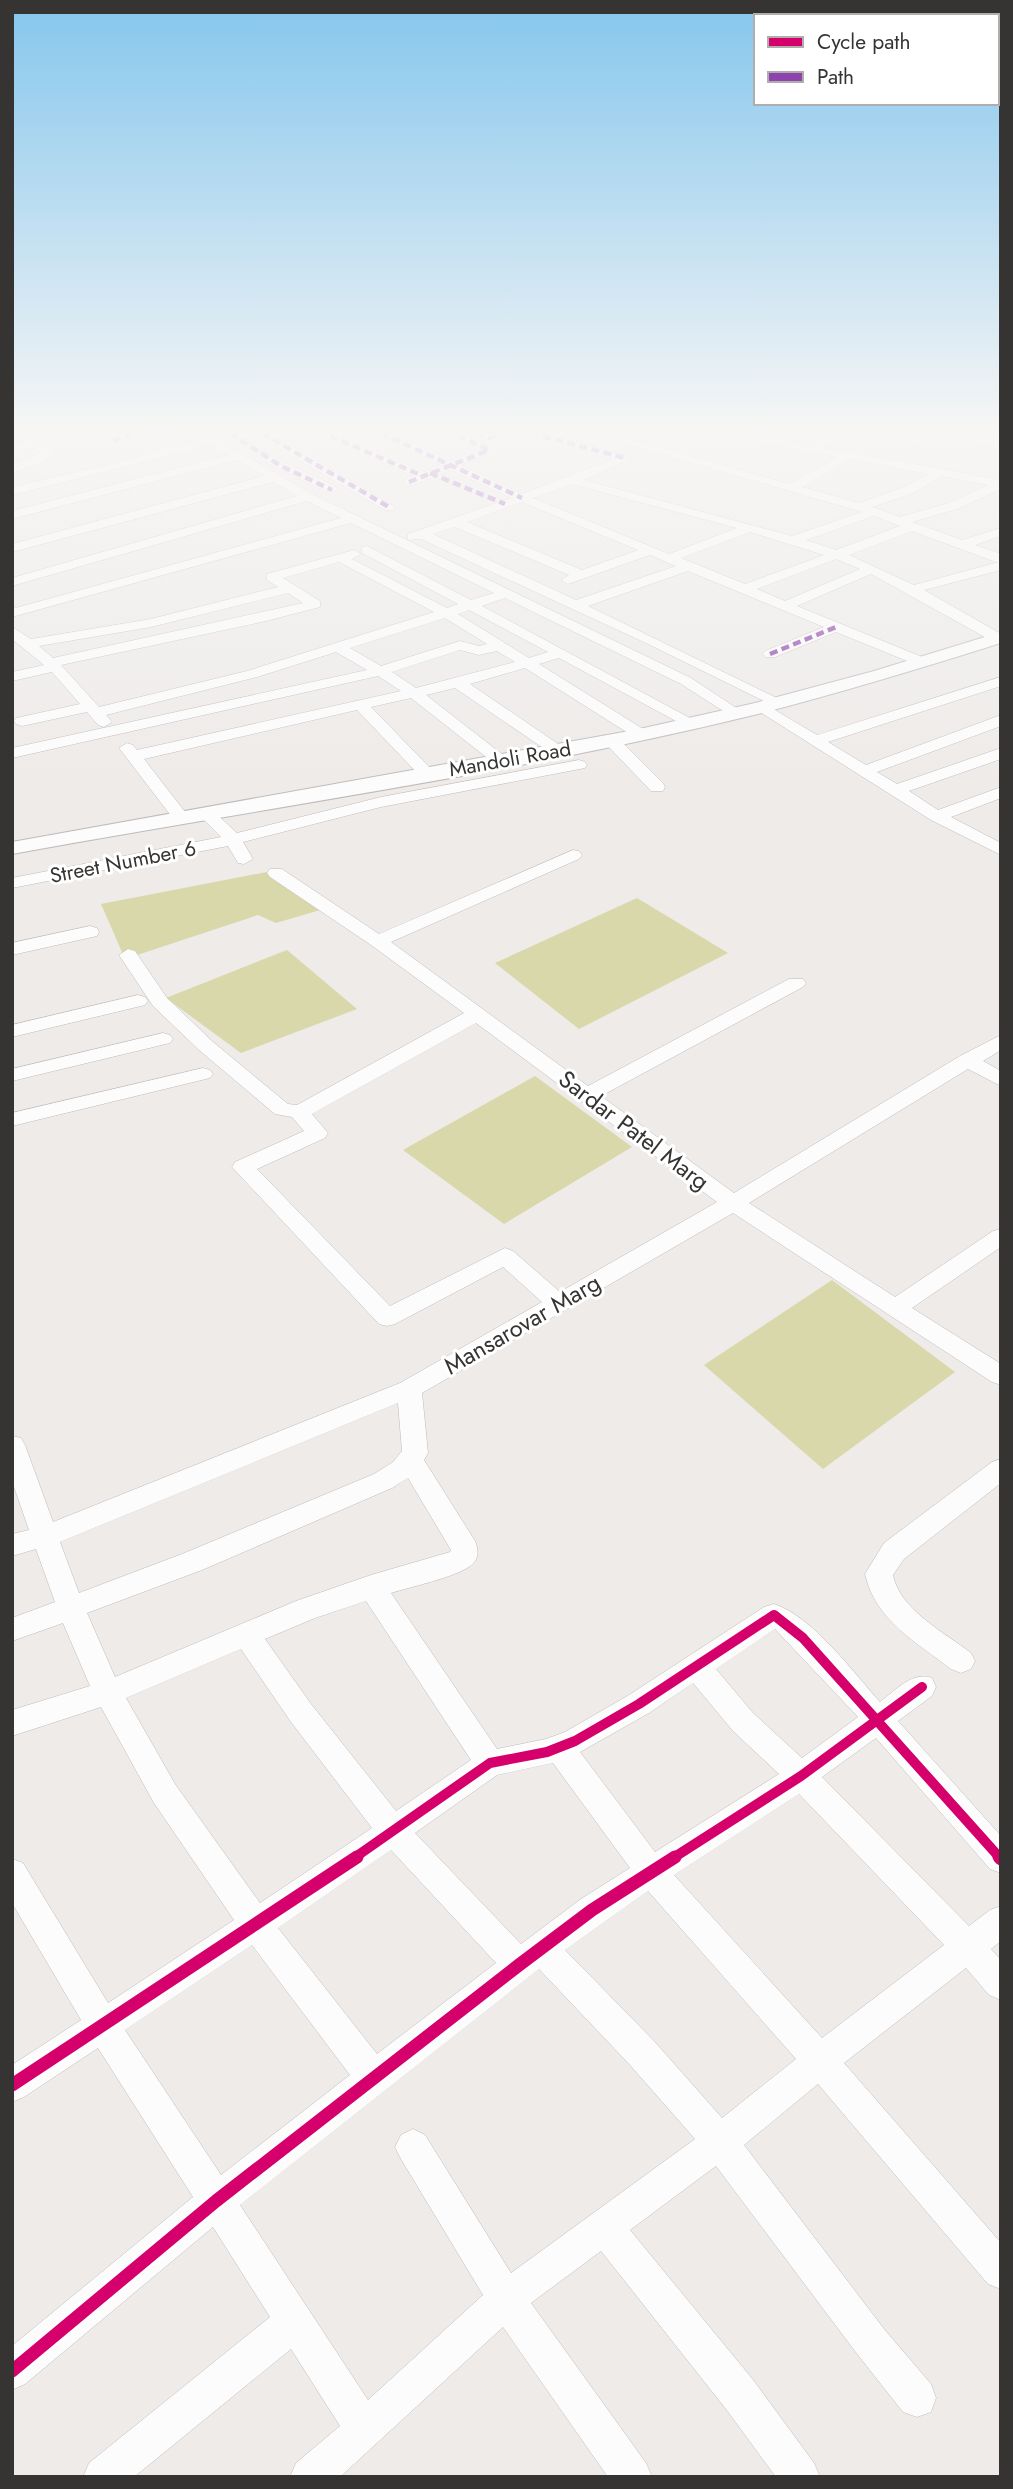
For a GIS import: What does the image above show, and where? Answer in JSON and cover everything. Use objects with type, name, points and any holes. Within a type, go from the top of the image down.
[{"type":"street","points":[[14,579],[122,549]]},
{"type":"street","points":[[12,613],[242,549]]},
{"type":"street","points":[[12,677],[315,604],[272,577],[370,549]]},
{"type":"street","points":[[415,549],[698,687],[736,713]]},
{"type":"street","points":[[454,549],[576,605],[769,705],[817,740],[937,816],[998,846]]},
{"type":"street","points":[[520,549],[581,575]]},
{"type":"street","points":[[670,558],[693,549]]},
{"type":"street","points":[[819,549],[913,589],[999,637]]},
{"type":"street","points":[[745,589],[853,549]]},
{"type":"street","points":[[977,549],[1001,559]]},
{"type":"street","points":[[367,550],[693,724]]},
{"type":"street","points":[[542,589],[651,550],[922,662]]},
{"type":"street","points":[[340,558],[447,613],[502,645],[642,735]]},
{"type":"street","points":[[576,605],[690,566]]},
{"type":"street","points":[[913,589],[1001,566]]},
{"type":"street","points":[[784,606],[871,569]]},
{"type":"street","points":[[28,644],[151,623],[290,588]]},
{"type":"street","points":[[16,718],[91,710],[252,674],[505,594]]},
{"type":"street","points":[[770,654],[836,627]]},
{"type":"street","points":[[12,631],[53,665],[91,710],[114,732],[181,817]]},
{"type":"street","name":"Mandoli Road","points":[[12,848],[642,735],[769,705],[922,662],[999,637]]},
{"type":"street","points":[[12,753],[382,671],[460,645],[479,651],[502,645]]},
{"type":"street","points":[[338,647],[382,671],[461,725],[501,761]]},
{"type":"street","points":[[134,756],[458,683],[561,653]]},
{"type":"street","points":[[817,740],[1001,681]]},
{"type":"street","points":[[458,683],[558,751]]},
{"type":"street","points":[[360,705],[427,774]]},
{"type":"street","points":[[866,771],[1001,720]]},
{"type":"street","points":[[612,741],[657,787]]},
{"type":"street","points":[[897,790],[1001,753]]},
{"type":"street","name":"Street Number 6","points":[[12,883],[193,849],[381,802],[579,765]]},
{"type":"street","points":[[937,816],[1001,792]]},
{"type":"street","points":[[206,814],[232,838],[244,859]]},
{"type":"street","points":[[378,941],[573,855]]},
{"type":"street","name":"Sardar Patel Marg","points":[[276,873],[378,941],[733,1203],[999,1372]]},
{"type":"street","points":[[12,949],[90,932]]},
{"type":"street","points":[[128,955],[159,1002],[206,1046],[282,1109],[299,1112],[477,1014]]},
{"type":"street","points":[[587,1096],[796,983]]},
{"type":"street","points":[[12,1031],[138,1001]]},
{"type":"street","points":[[12,1075],[163,1039]]},
{"type":"street","name":"Mansarovar Marg","points":[[12,1545],[46,1536],[409,1389],[733,1203],[1001,1041]]},
{"type":"street","points":[[967,1060],[1001,1080]]},
{"type":"street","points":[[12,1120],[203,1074]]},
{"type":"street","points":[[299,1112],[317,1133],[243,1167],[387,1318],[505,1256],[558,1303]]},
{"type":"street","points":[[895,1308],[1001,1236]]},
{"type":"street","points":[[12,1630],[192,1562],[383,1481],[411,1460],[415,1453],[409,1389]]},
{"type":"street","points":[[12,1445],[70,1610],[108,1693],[158,1781],[257,1924],[374,2078]]},
{"type":"street","points":[[12,1723],[108,1693],[306,1609],[459,1560],[466,1553],[411,1460]]},
{"type":"street","points":[[961,1661],[899,1613],[883,1594],[879,1574],[894,1551],[1001,1469]]},
{"type":"street","points":[[371,1586],[491,1763]]},
{"type":"street","points":[[12,2085],[394,1832],[491,1763],[560,1748],[639,1704],[770,1616],[777,1615],[808,1644],[1001,1859]]},
{"type":"street","points":[[246,1634],[301,1713],[394,1832],[642,2053],[720,2142],[917,2398]]},
{"type":"street","points":[[697,1667],[743,1723],[801,1776],[1001,1984]]},
{"type":"street","points":[[12,2371],[216,2201],[530,1956],[592,1910],[801,1776],[922,1687]]},
{"type":"street","points":[[560,1748],[650,1872],[820,2061],[1001,2271]]},
{"type":"street","points":[[12,1873],[102,2024],[365,2430]]},
{"type":"street","points":[[310,2477],[365,2430],[506,2299],[720,2142],[1001,1921]]},
{"type":"street","points":[[413,2147],[506,2299],[632,2477]]},
{"type":"street","points":[[604,2226],[740,2395],[800,2477]]},
{"type":"street","points":[[103,2477],[294,2322]]},
{"type":"green space","points":[[267,872],[320,910],[276,923],[258,915],[125,959],[101,904]]},
{"type":"green space","points":[[637,898],[728,953],[579,1029],[495,963]]},
{"type":"green space","points":[[287,950],[357,1009],[241,1053],[166,998]]},
{"type":"green space","points":[[535,1076],[632,1147],[504,1224],[403,1150]]},
{"type":"green space","points":[[832,1280],[955,1372],[823,1469],[704,1365]]},
{"type":"marked path","points":[[770,654],[836,627]]},
{"type":"cycle path","points":[[12,2085],[336,1871],[490,1763],[547,1752],[575,1741],[639,1704],[774,1615],[803,1638],[1001,1859]]},
{"type":"cycle path","points":[[12,2371],[216,2201],[592,1910],[801,1776],[922,1687]]}]
